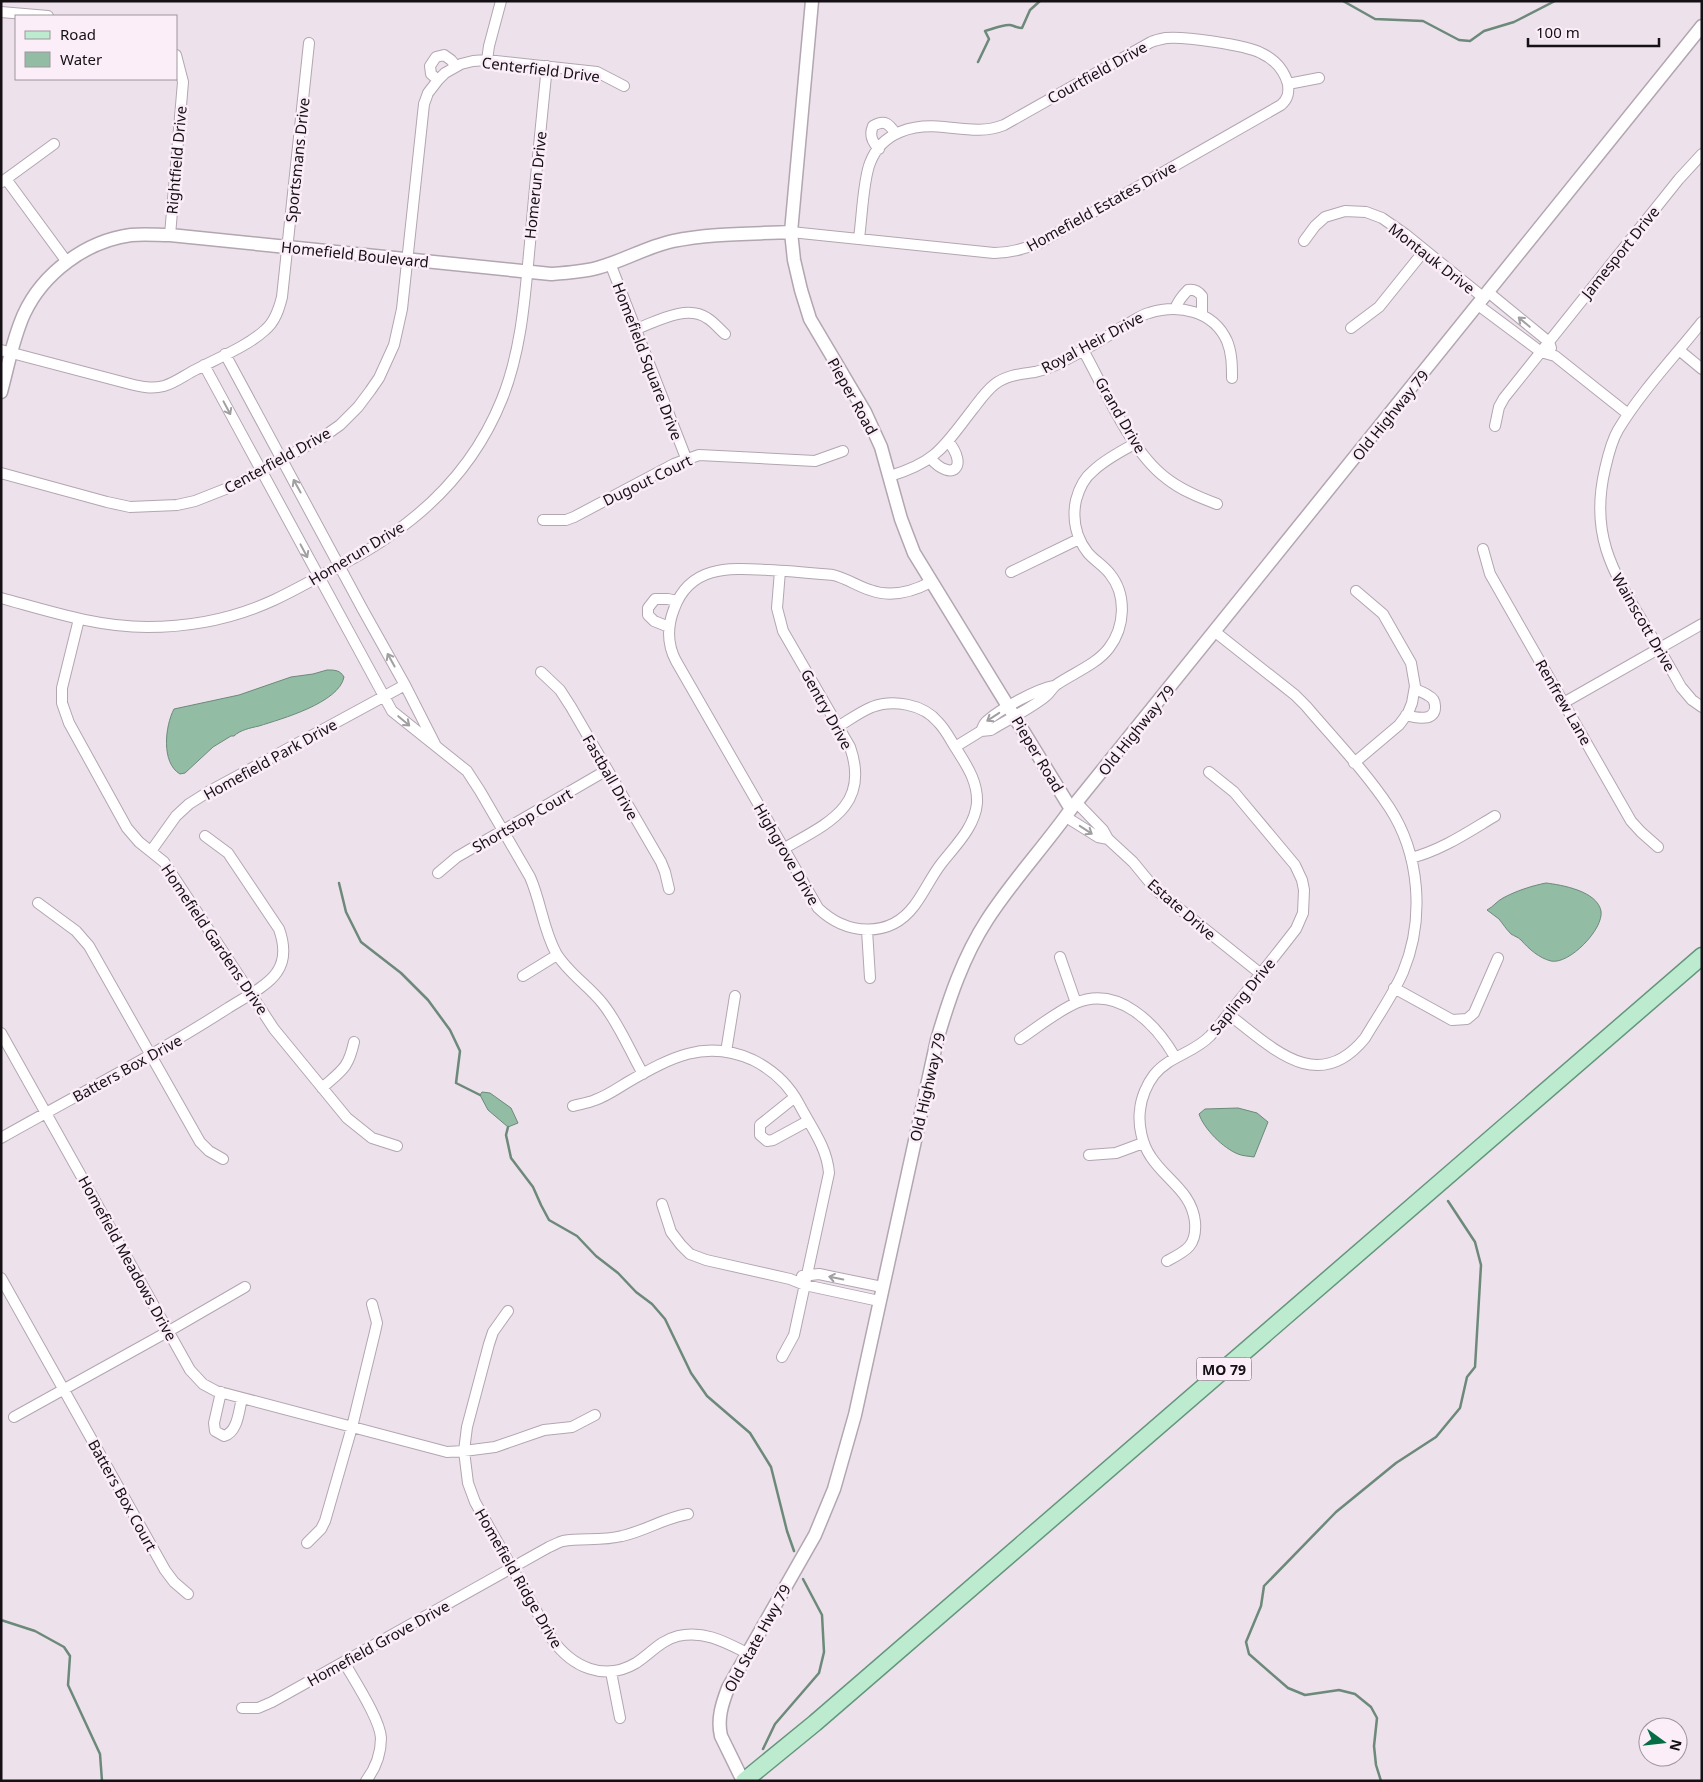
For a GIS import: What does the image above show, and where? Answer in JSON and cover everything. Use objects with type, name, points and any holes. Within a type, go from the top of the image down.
[{"type":"main road","name":"MO 79","points":[[743,1781],[815,1723],[1702,956]]},
{"type":"street","points":[[487,60],[488,46],[501,1]]},
{"type":"street","name":"Pieper Road","points":[[812,1],[792,232],[794,260],[810,319],[865,412],[880,447],[901,519],[914,553],[1071,810]]},
{"type":"street","points":[[1,12],[36,15]]},
{"type":"street","name":"Old Highway 79","points":[[805,1554],[821,1523],[834,1489],[855,1415],[923,1102],[949,998],[966,959],[986,922],[1008,890],[1214,631],[1702,26]]},
{"type":"street","name":"Courtfield Drive","points":[[859,238],[870,162],[889,138],[907,129],[924,126],[980,131],[993,129],[1004,125],[1151,42],[1166,38],[1180,38],[1235,46],[1259,52],[1272,59],[1281,70],[1288,84]]},
{"type":"street","name":"Sportsmans Drive","points":[[6,351],[144,388],[155,388],[166,385],[255,338],[266,330],[273,320],[282,297],[308,43]]},
{"type":"street","points":[[438,80],[431,74],[430,66],[436,57],[444,55],[456,66]]},
{"type":"street","name":"Centerfield Drive","points":[[1,473],[107,502],[150,507],[177,505],[195,501],[233,486],[322,437],[340,425],[358,407],[379,378],[394,345],[399,326],[408,260],[424,104],[428,93],[438,80],[456,66],[472,61],[487,60],[597,72],[624,86]]},
{"type":"street","name":"Rightfield Drive","points":[[170,236],[184,82],[178,62]]},
{"type":"street","name":"Homerun Drive","points":[[1,598],[79,619],[112,625],[147,627],[175,626],[200,622],[242,612],[318,577],[390,536],[416,517],[437,497],[460,472],[492,421],[510,373],[521,327],[547,66]]},
{"type":"street","points":[[1288,84],[1319,78]]},
{"type":"street","name":"Homefield Estates Drive","points":[[792,232],[994,253],[1009,253],[1026,249],[1280,105],[1286,101],[1289,93],[1288,84]]},
{"type":"street","points":[[879,149],[872,140],[870,133],[872,126],[879,122],[884,122],[896,134]]},
{"type":"street","points":[[54,144],[4,181],[67,262]]},
{"type":"street","name":"Jamesport Drive","points":[[1495,426],[1499,406],[1504,398],[1678,179],[1702,154]]},
{"type":"street","name":"Montauk Drive","points":[[1304,241],[1315,226],[1325,217],[1345,211],[1366,212],[1382,218],[1405,234],[1483,298]]},
{"type":"street","name":"Homefield Boulevard","points":[[1,392],[6,351],[31,300],[42,286],[67,262],[83,252],[115,238],[148,234],[527,272],[568,273],[598,268],[652,246],[694,237],[792,232]]},
{"type":"street","points":[[1351,328],[1379,307],[1424,251]]},
{"type":"street","name":"Homefield Square Drive","points":[[610,263],[686,458]]},
{"type":"street","points":[[1175,309],[1177,302],[1188,290],[1197,291],[1202,296],[1202,315],[1210,320],[1226,340],[1230,349],[1232,378]]},
{"type":"street","points":[[1483,298],[1549,342],[1555,356]]},
{"type":"street","points":[[1483,298],[1540,352],[1555,356],[1628,414]]},
{"type":"street","name":"Royal Heir Drive","points":[[890,476],[906,471],[931,459],[942,449],[996,383],[1018,374],[1047,369],[1147,313],[1167,308],[1191,310],[1202,315]]},
{"type":"street","points":[[636,330],[669,316],[694,314],[707,317],[725,334]]},
{"type":"street","name":"Wainscott Drive","points":[[1702,322],[1628,414],[1617,432],[1608,455],[1600,501],[1600,520],[1604,541],[1618,580],[1681,687],[1692,700],[1702,707]]},
{"type":"street","name":"Grand Drive","points":[[1083,350],[1134,444],[1164,477],[1193,495],[1217,504]]},
{"type":"street","points":[[1679,350],[1702,368]]},
{"type":"street","points":[[225,354],[405,684],[438,749]]},
{"type":"street","points":[[204,365],[392,711],[467,771],[530,877],[537,894],[546,931],[557,955],[572,974],[596,995],[604,1006],[643,1074]]},
{"type":"street","points":[[931,459],[936,465],[947,470],[953,470],[957,466],[957,452],[948,441]]},
{"type":"street","points":[[955,747],[981,731],[991,730],[1011,711],[1046,696],[1054,686],[1100,657],[1116,636],[1122,617],[1122,600],[1116,582],[1109,572],[1088,554],[1079,539],[1074,524],[1074,510],[1079,491],[1092,471],[1134,444]]},
{"type":"street","name":"Dugout Court","points":[[543,520],[566,520],[574,517],[686,458],[699,455],[815,461],[843,451]]},
{"type":"street","points":[[1010,572],[1079,539]]},
{"type":"street","name":"Renfrew Lane","points":[[1483,549],[1490,574],[1565,702],[1631,821],[1658,847]]},
{"type":"street","name":"Highgrove Drive","points":[[838,726],[872,707],[888,704],[905,704],[918,707],[938,721],[974,780],[977,802],[967,830],[928,883],[914,906],[901,919],[889,926],[867,930],[851,929],[835,922],[818,908],[676,661],[671,651],[669,627],[677,601],[691,584],[701,576],[714,571],[737,568],[833,575],[880,593],[905,593],[931,582]]},
{"type":"street","name":"Gentry Drive","points":[[780,571],[777,608],[783,631],[850,747],[854,760],[855,781],[844,808],[827,824],[783,849]]},
{"type":"street","points":[[1354,763],[1399,725],[1412,703],[1415,689],[1411,663],[1383,614],[1356,592]]},
{"type":"street","points":[[669,627],[654,621],[648,615],[648,608],[655,600],[668,598],[677,601]]},
{"type":"street","name":"Homefield Gardens Drive","points":[[79,619],[62,688],[62,703],[69,723],[127,828],[132,836],[164,862],[171,871],[274,1029],[347,1118],[372,1138],[397,1146]]},
{"type":"street","points":[[1565,702],[1702,624]]},
{"type":"street","points":[[1214,631],[1306,706],[1389,807],[1404,835],[1411,858],[1415,874],[1417,904],[1414,932],[1408,958],[1394,988],[1365,1038],[1358,1047],[1343,1058],[1332,1062],[1310,1065],[1292,1060],[1279,1053],[1228,1014]]},
{"type":"street","name":"Fastball Drive","points":[[541,672],[560,690],[607,770],[661,862],[666,872],[669,890]]},
{"type":"street","name":"Homefield Park Drive","points":[[151,851],[176,816],[189,804],[405,684]]},
{"type":"street","points":[[1406,715],[1415,718],[1429,718],[1435,711],[1434,701],[1429,695],[1415,689]]},
{"type":"street","name":"Shortstop Court","points":[[438,873],[457,857],[607,770]]},
{"type":"street","name":"Sapling Drive","points":[[1167,1261],[1190,1247],[1194,1240],[1194,1217],[1186,1196],[1151,1157],[1143,1142],[1140,1127],[1140,1110],[1143,1096],[1155,1074],[1176,1057],[1204,1042],[1228,1014],[1296,929],[1304,901],[1302,880],[1295,865],[1234,792],[1208,772]]},
{"type":"street","name":"Estate Drive","points":[[1071,810],[1098,837],[1108,839]]},
{"type":"street","name":"Estate Drive","points":[[1071,810],[1103,830],[1108,839],[1133,862],[1156,890],[1260,974]]},
{"type":"street","points":[[1411,858],[1429,853],[1495,816]]},
{"type":"street","name":"Batters Box Drive","points":[[1,1138],[190,1032],[251,994],[277,972],[282,964],[284,941],[279,929],[233,859],[205,836]]},
{"type":"street","points":[[38,903],[76,931],[90,946],[200,1142],[209,1151],[223,1159]]},
{"type":"street","points":[[867,930],[870,978]]},
{"type":"street","points":[[523,976],[557,955]]},
{"type":"street","points":[[1060,957],[1076,1003]]},
{"type":"street","points":[[1394,988],[1452,1020],[1467,1019],[1474,1013],[1498,958]]},
{"type":"street","points":[[726,1052],[735,996]]},
{"type":"street","points":[[1020,1039],[1062,1010],[1076,1003],[1101,999],[1126,1006],[1157,1030],[1176,1057]]},
{"type":"street","name":"Homefield Meadows Drive","points":[[1,1032],[190,1370],[204,1384],[221,1392],[242,1398],[447,1452],[494,1447],[544,1430],[572,1427],[595,1414]]},
{"type":"street","points":[[322,1088],[346,1067],[350,1060],[354,1042]]},
{"type":"street","points":[[573,1106],[604,1097],[674,1057],[703,1051],[726,1052],[744,1056],[766,1068],[787,1086],[823,1146],[829,1173],[794,1335],[782,1357]]},
{"type":"street","points":[[795,1097],[760,1125],[760,1135],[768,1141],[773,1140],[808,1121]]},
{"type":"street","points":[[1089,1155],[1116,1153],[1143,1142]]},
{"type":"street","points":[[662,1204],[671,1232],[690,1254],[706,1260],[807,1280],[880,1301]]},
{"type":"street","points":[[807,1280],[818,1274],[882,1287]]},
{"type":"street","points":[[1,1278],[65,1390]]},
{"type":"street","points":[[14,1417],[169,1332],[245,1286]]},
{"type":"street","points":[[308,1543],[321,1529],[325,1521],[352,1427],[377,1323],[372,1304]]},
{"type":"street","name":"Homefield Ridge Drive","points":[[508,1312],[493,1332],[467,1428],[464,1451],[468,1483],[475,1502],[561,1652],[585,1667],[611,1672]]},
{"type":"street","name":"Batters Box Court","points":[[65,1390],[165,1570],[174,1582],[188,1594]]},
{"type":"street","points":[[221,1392],[214,1423],[215,1431],[224,1436],[230,1434],[234,1428],[242,1398]]},
{"type":"street","name":"Homefield Grove Drive","points":[[242,1708],[258,1708],[562,1541],[604,1540],[623,1536],[671,1517],[688,1514]]},
{"type":"street","name":"Old State Hwy 79","points":[[743,1781],[721,1736],[721,1710],[728,1688],[805,1554]]},
{"type":"street","points":[[620,1718],[611,1672],[623,1669],[636,1662],[664,1641],[677,1636],[696,1634],[709,1636],[748,1653]]},
{"type":"street","points":[[344,1662],[378,1725],[381,1738],[373,1772],[366,1781]]},
{"type":"water","points":[[327,670],[337,671],[344,677],[340,686],[332,695],[308,709],[231,736],[213,747],[185,773],[180,774],[174,769],[167,753],[167,734],[174,709],[239,695],[291,677]]},
{"type":"water","points":[[1546,883],[1569,887],[1586,894],[1593,898],[1601,911],[1597,927],[1591,936],[1576,952],[1558,961],[1547,960],[1534,953],[1520,939],[1511,934],[1499,919],[1487,910],[1508,895]]},
{"type":"water","points":[[482,1092],[490,1093],[511,1108],[518,1123],[508,1127],[488,1110],[480,1095]]},
{"type":"water","points":[[1238,1108],[1257,1113],[1268,1122],[1254,1157],[1240,1155],[1220,1143],[1201,1120],[1199,1114],[1205,1109]]},
{"type":"waterway","points":[[978,62],[989,39],[985,31],[1007,25],[1022,28],[1030,10],[1040,1]]},
{"type":"waterway","points":[[1343,1],[1375,19],[1423,21],[1459,40],[1470,41],[1484,31],[1514,22],[1555,1]]},
{"type":"waterway","points":[[339,883],[346,912],[361,942],[401,973],[428,1000],[450,1030],[460,1051],[456,1083],[480,1095]]},
{"type":"waterway","points":[[508,1127],[506,1135],[511,1158],[533,1187],[549,1220],[577,1236],[596,1256],[652,1304],[665,1319],[691,1373],[707,1396],[750,1433],[771,1467],[794,1551]]},
{"type":"waterway","points":[[1381,1781],[1376,1765],[1374,1746],[1377,1718],[1371,1707],[1355,1694],[1339,1690],[1305,1695],[1288,1688],[1249,1654],[1246,1642],[1261,1606],[1264,1586],[1336,1512],[1396,1463],[1436,1437],[1460,1408],[1467,1377],[1475,1367],[1481,1265],[1475,1242],[1448,1201]]},
{"type":"waterway","points":[[763,1749],[775,1724],[819,1673],[824,1652],[822,1615],[803,1579]]},
{"type":"waterway","points":[[1,1620],[35,1631],[64,1647],[70,1656],[68,1685],[100,1754],[102,1781]]}]
